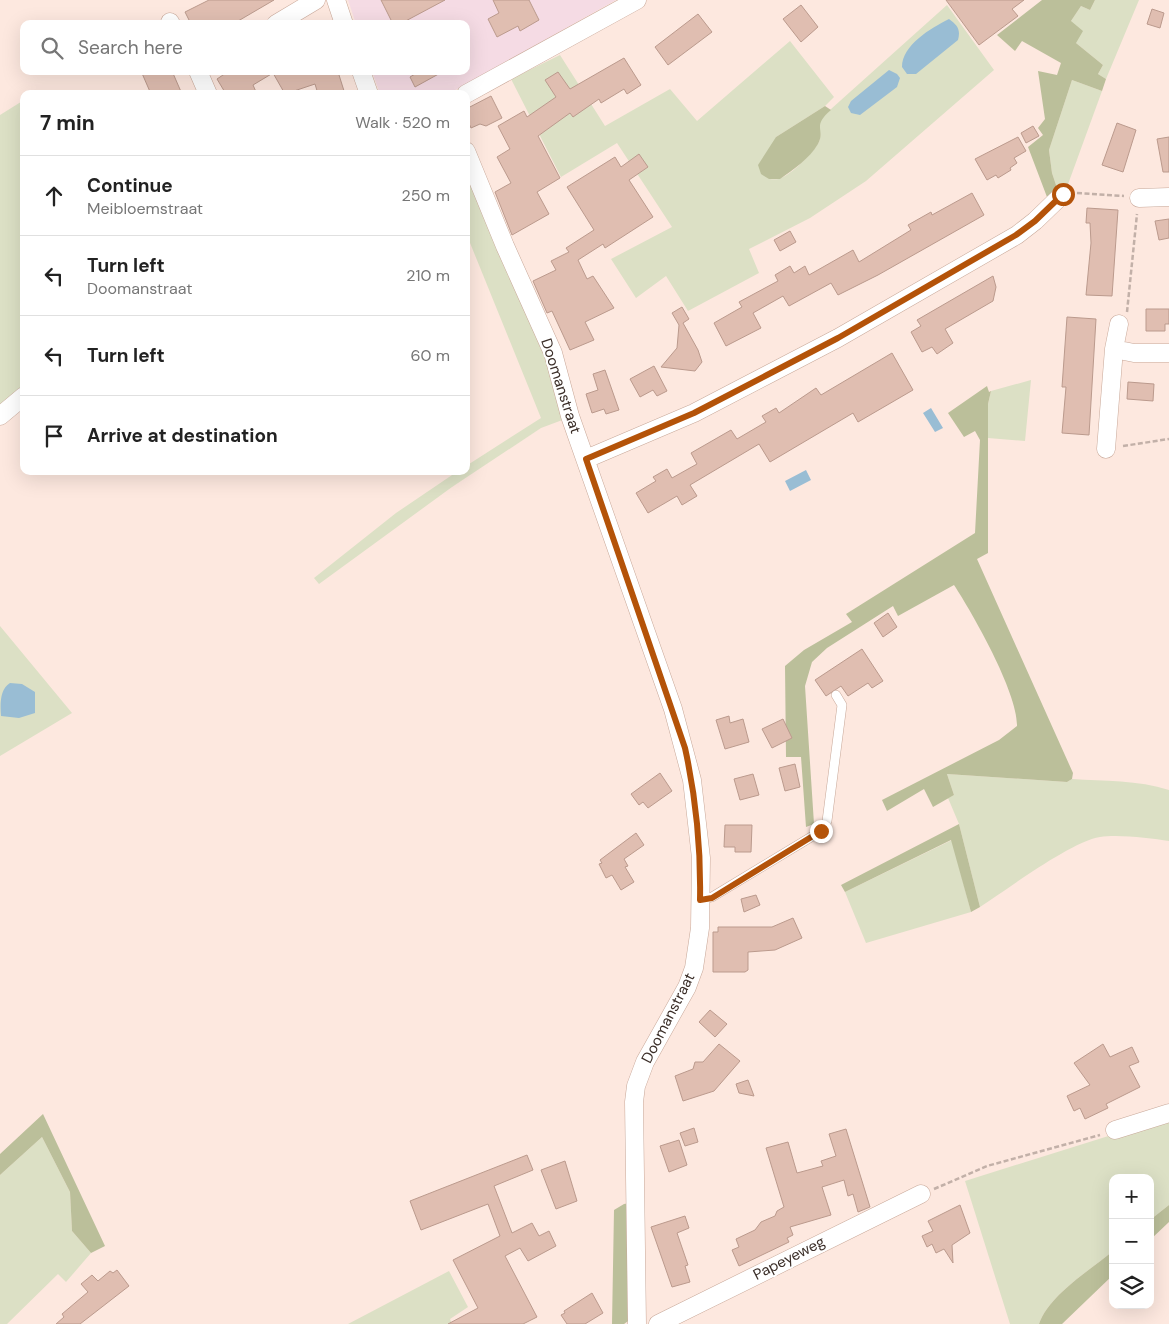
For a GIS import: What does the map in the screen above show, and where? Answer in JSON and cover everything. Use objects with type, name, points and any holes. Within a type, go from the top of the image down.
[{"type":"street","points":[[283,20],[316,0]]},
{"type":"street","points":[[336,0],[343,20]]},
{"type":"street","points":[[470,92],[637,0]]},
{"type":"street","points":[[200,75],[206,90]]},
{"type":"street","points":[[363,75],[368,90]]},
{"type":"street","name":"Doomanstraat","points":[[470,161],[504,246],[553,353],[570,416],[685,748],[692,780],[701,858],[700,928],[694,968],[687,987],[645,1062],[636,1086],[634,1102],[637,1324]]},
{"type":"street","points":[[586,459],[694,413],[838,338],[1016,235],[1035,221],[1063,194]]},
{"type":"street","points":[[1139,198],[1169,197]]},
{"type":"street","points":[[1106,448],[1114,349],[1119,324]]},
{"type":"street","points":[[1114,349],[1134,353],[1169,353]]},
{"type":"street","points":[[0,416],[20,399]]},
{"type":"street","points":[[1114,1130],[1169,1112]]},
{"type":"street","name":"Papeyeweg","points":[[658,1324],[921,1194]]},
{"type":"lane","points":[[700,900],[712,898],[821,831],[827,821],[842,705],[836,695]]},
{"type":"path","points":[[1063,194],[1071,192],[1139,198],[1127,312],[1119,324]]},
{"type":"path","points":[[1106,448],[1169,439]]},
{"type":"path","points":[[921,1194],[987,1166],[1114,1130]]},
{"type":"shaded area","points":[[348,0],[616,0],[455,90],[379,90],[373,75],[470,75],[470,20],[355,20]]},
{"type":"green space","points":[[1042,0],[1095,0],[1090,10],[1081,6],[1071,21],[1083,31],[1076,43],[1103,65],[1098,74],[1106,79],[1102,91],[1072,80],[1049,150],[1052,173],[1057,188],[1047,197],[1028,147],[1043,135],[1038,128],[1045,119],[1038,71],[1057,75],[1061,63],[1022,41],[1015,51],[997,35]]},
{"type":"green space","points":[[1095,0],[1139,0],[1106,79],[1098,74],[1103,65],[1076,43],[1071,21],[1081,6],[1090,10]]},
{"type":"green space","points":[[947,5],[994,70],[866,181],[810,218],[749,249],[759,273],[688,311],[666,276],[636,298],[611,259],[672,227],[617,143],[561,177],[511,79],[560,55],[605,126],[670,89],[697,121],[790,41],[834,97],[825,106],[776,137],[769,179],[778,179],[786,176],[797,167],[808,157],[819,142],[821,118]]},
{"type":"green space","points":[[1072,80],[1102,91],[1067,187],[1057,188],[1052,173],[1049,150]]},
{"type":"green space","points":[[20,102],[20,392],[0,410],[0,115]]},
{"type":"green space","points":[[825,106],[831,110],[820,124],[820,139],[810,154],[780,179],[769,179],[761,174],[758,165],[776,137]]},
{"type":"green space","points":[[470,175],[543,350],[565,419],[541,428],[452,487],[319,584],[314,578],[396,513],[452,475],[470,475],[470,463],[541,418],[470,243]]},
{"type":"green space","points":[[1031,380],[1025,441],[988,438],[988,404],[991,391]]},
{"type":"green space","points":[[987,386],[989,392],[991,391],[988,404],[988,553],[977,559],[1073,773],[1072,779],[1067,782],[947,774],[954,795],[933,807],[924,789],[887,811],[882,800],[999,740],[1017,726],[1015,712],[1003,675],[983,634],[954,585],[898,616],[893,606],[827,648],[812,662],[805,686],[814,824],[806,827],[801,757],[786,757],[785,666],[804,650],[852,622],[846,614],[975,533],[980,440],[975,431],[964,437],[948,413]]},
{"type":"green space","points":[[0,626],[72,713],[0,756]]},
{"type":"green space","points":[[947,774],[1067,782],[1072,779],[1121,782],[1145,784],[1169,790],[1169,841],[1115,836],[1100,837],[1087,841],[1056,857],[980,907],[959,824],[948,798],[954,795]]},
{"type":"green space","points":[[959,824],[980,907],[971,912],[951,840],[845,892],[841,885]]},
{"type":"green space","points":[[952,840],[971,912],[866,943],[845,892]]},
{"type":"green space","points":[[43,1114],[105,1246],[91,1253],[72,1231],[70,1192],[42,1137],[0,1175],[0,1154]]},
{"type":"green space","points":[[1169,1117],[1169,1205],[1154,1217],[1154,1174],[1109,1174],[1109,1254],[1060,1293],[1044,1313],[1039,1324],[1010,1324],[965,1181]]},
{"type":"green space","points":[[42,1137],[70,1192],[72,1231],[91,1253],[66,1282],[58,1274],[7,1324],[0,1324],[0,1175]]},
{"type":"green space","points":[[630,1203],[631,1319],[624,1324],[612,1324],[614,1210]]},
{"type":"green space","points":[[1169,1205],[1169,1222],[1154,1236],[1154,1219],[1154,1217]]},
{"type":"green space","points":[[1109,1254],[1109,1279],[1062,1324],[1039,1324],[1051,1303]]},
{"type":"green space","points":[[449,1271],[468,1307],[450,1319],[452,1324],[348,1324]]},
{"type":"water","points":[[949,19],[958,28],[958,40],[916,74],[907,74],[902,67],[907,51],[926,32]]},
{"type":"water","points":[[889,70],[900,78],[897,87],[860,115],[851,113],[848,107],[851,101]]},
{"type":"water","points":[[931,408],[943,428],[935,432],[923,413]]},
{"type":"water","points":[[806,470],[811,480],[790,491],[785,481]]},
{"type":"water","points":[[10,683],[22,684],[35,692],[35,713],[19,718],[1,716],[2,693]]},
{"type":"building","points":[[209,0],[274,0],[240,20],[189,20],[185,12]]},
{"type":"building","points":[[381,0],[445,0],[408,20],[391,20]]},
{"type":"building","points":[[493,0],[529,0],[539,20],[520,31],[518,26],[497,37],[488,19],[499,13]]},
{"type":"building","points":[[946,0],[1024,0],[1012,9],[1018,16],[979,45]]},
{"type":"building","points":[[801,5],[818,27],[801,42],[783,19]]},
{"type":"building","points":[[1152,9],[1164,13],[1160,28],[1147,24]]},
{"type":"building","points":[[698,14],[712,32],[668,65],[655,47]]},
{"type":"building","points":[[624,58],[641,85],[627,94],[624,89],[601,103],[599,99],[573,117],[570,113],[538,136],[560,178],[537,192],[549,214],[512,235],[495,192],[511,183],[497,157],[510,149],[498,126],[524,111],[527,117],[556,97],[545,80],[558,72],[570,89]]},
{"type":"building","points":[[143,75],[174,75],[180,90],[149,90]]},
{"type":"building","points":[[223,75],[270,75],[253,85],[255,90],[224,90],[217,79]]},
{"type":"building","points":[[274,75],[339,75],[344,90],[317,90],[315,84],[297,90],[283,90]]},
{"type":"building","points":[[413,75],[437,75],[415,87],[410,77]]},
{"type":"building","points":[[491,96],[502,118],[486,126],[480,124],[471,128],[470,107]]},
{"type":"building","points":[[1117,123],[1136,130],[1123,172],[1102,165]]},
{"type":"building","points":[[1033,126],[1039,136],[1026,143],[1021,133]]},
{"type":"building","points":[[1018,137],[1026,151],[1014,158],[1017,163],[1010,168],[1011,170],[998,178],[996,175],[987,180],[975,159]]},
{"type":"building","points":[[1169,137],[1169,172],[1163,172],[1157,139]]},
{"type":"building","points":[[639,154],[648,167],[629,180],[653,217],[605,248],[603,244],[578,260],[587,279],[593,276],[614,308],[585,322],[594,340],[570,350],[552,311],[547,313],[533,281],[556,270],[551,261],[569,252],[566,248],[594,230],[567,187],[615,157],[621,167]]},
{"type":"building","points":[[972,193],[984,215],[878,275],[838,295],[831,283],[789,306],[783,296],[753,313],[761,328],[726,346],[714,323],[742,307],[739,302],[778,281],[775,275],[790,266],[794,273],[805,266],[809,275],[853,250],[859,262],[911,230],[908,225],[931,212],[932,215]]},
{"type":"building","points":[[1087,208],[1118,210],[1112,296],[1086,295],[1091,243],[1090,223],[1086,223]]},
{"type":"building","points":[[1169,219],[1169,238],[1159,240],[1155,221]]},
{"type":"building","points":[[790,231],[796,242],[780,251],[774,240]]},
{"type":"building","points":[[993,276],[996,287],[993,301],[945,329],[953,343],[937,354],[932,347],[922,352],[911,332],[921,326],[917,320]]},
{"type":"building","points":[[682,307],[689,319],[683,323],[698,350],[702,362],[695,371],[661,367],[677,348],[679,325],[672,313]]},
{"type":"building","points":[[1146,309],[1169,309],[1169,324],[1165,324],[1165,331],[1146,331]]},
{"type":"building","points":[[1067,317],[1096,319],[1089,435],[1062,433],[1066,387],[1062,387]]},
{"type":"building","points":[[892,353],[913,390],[858,422],[853,413],[770,462],[759,444],[690,485],[697,496],[682,505],[677,496],[648,513],[636,493],[656,481],[653,477],[667,469],[672,478],[697,464],[691,453],[731,430],[737,439],[766,422],[762,416],[776,408],[779,413],[816,388],[821,395]]},
{"type":"building","points":[[654,366],[667,391],[657,396],[653,390],[640,397],[630,379]]},
{"type":"building","points":[[605,370],[619,410],[606,414],[604,409],[592,413],[586,394],[598,390],[593,374]]},
{"type":"building","points":[[1128,382],[1154,384],[1153,401],[1127,399]]},
{"type":"building","points":[[888,613],[897,627],[883,637],[874,623]]},
{"type":"building","points":[[862,649],[883,681],[872,688],[868,683],[848,696],[841,686],[826,696],[815,680]]},
{"type":"building","points":[[729,716],[730,723],[743,719],[749,742],[725,749],[716,720]]},
{"type":"building","points":[[783,719],[792,738],[772,748],[762,729]]},
{"type":"building","points":[[795,764],[800,787],[785,791],[779,768]]},
{"type":"building","points":[[660,773],[672,791],[648,808],[643,802],[639,805],[631,794]]},
{"type":"building","points":[[753,774],[759,795],[740,800],[734,779]]},
{"type":"building","points":[[725,825],[752,825],[751,852],[735,852],[735,847],[724,847]]},
{"type":"building","points":[[636,833],[644,845],[624,859],[628,866],[625,867],[634,882],[621,890],[612,875],[606,878],[599,864],[602,863],[600,860]]},
{"type":"building","points":[[756,895],[760,905],[744,912],[741,899]]},
{"type":"building","points":[[793,918],[802,938],[775,950],[748,952],[748,970],[745,972],[713,972],[713,932],[718,932],[718,927],[772,927]]},
{"type":"building","points":[[710,1010],[727,1024],[715,1037],[699,1022]]},
{"type":"building","points":[[719,1044],[740,1061],[714,1091],[683,1101],[675,1076],[693,1069],[695,1062],[703,1062]]},
{"type":"building","points":[[1103,1044],[1110,1057],[1132,1047],[1139,1062],[1129,1066],[1140,1087],[1106,1104],[1108,1108],[1085,1119],[1080,1108],[1074,1111],[1067,1096],[1090,1085],[1074,1063]]},
{"type":"building","points":[[748,1080],[754,1096],[739,1093],[736,1084]]},
{"type":"building","points":[[694,1128],[698,1142],[685,1146],[680,1133]]},
{"type":"building","points":[[846,1129],[870,1207],[858,1212],[853,1194],[848,1196],[844,1180],[822,1187],[831,1215],[790,1227],[793,1235],[787,1238],[789,1242],[739,1266],[732,1250],[739,1247],[736,1239],[755,1230],[761,1222],[775,1216],[777,1211],[784,1207],[766,1148],[788,1142],[797,1173],[823,1166],[821,1161],[836,1156],[829,1134]]},
{"type":"building","points":[[679,1140],[687,1165],[669,1172],[660,1146]]},
{"type":"building","points":[[527,1155],[533,1170],[494,1186],[512,1233],[532,1223],[539,1236],[549,1231],[556,1246],[528,1261],[520,1248],[505,1256],[537,1317],[523,1324],[448,1324],[478,1308],[453,1260],[500,1236],[488,1204],[421,1230],[410,1201]]},
{"type":"building","points":[[565,1161],[577,1201],[556,1209],[541,1170]]},
{"type":"building","points":[[960,1205],[970,1233],[952,1245],[953,1263],[944,1249],[936,1253],[932,1244],[927,1247],[922,1236],[933,1231],[928,1221]]},
{"type":"building","points":[[685,1216],[689,1228],[677,1233],[688,1265],[685,1266],[690,1282],[672,1287],[651,1227]]},
{"type":"building","points":[[117,1270],[129,1286],[80,1324],[56,1324],[64,1317],[62,1314],[88,1292],[81,1284],[92,1275],[98,1281],[110,1271],[113,1273]]},
{"type":"building","points":[[592,1293],[603,1313],[585,1324],[567,1324],[561,1315],[565,1313],[564,1311]]},
{"type":"route","points":[[821,831],[712,898],[700,900],[701,858],[692,780],[685,748],[586,459],[694,413],[838,338],[1016,235],[1035,221],[1063,194]]}]
